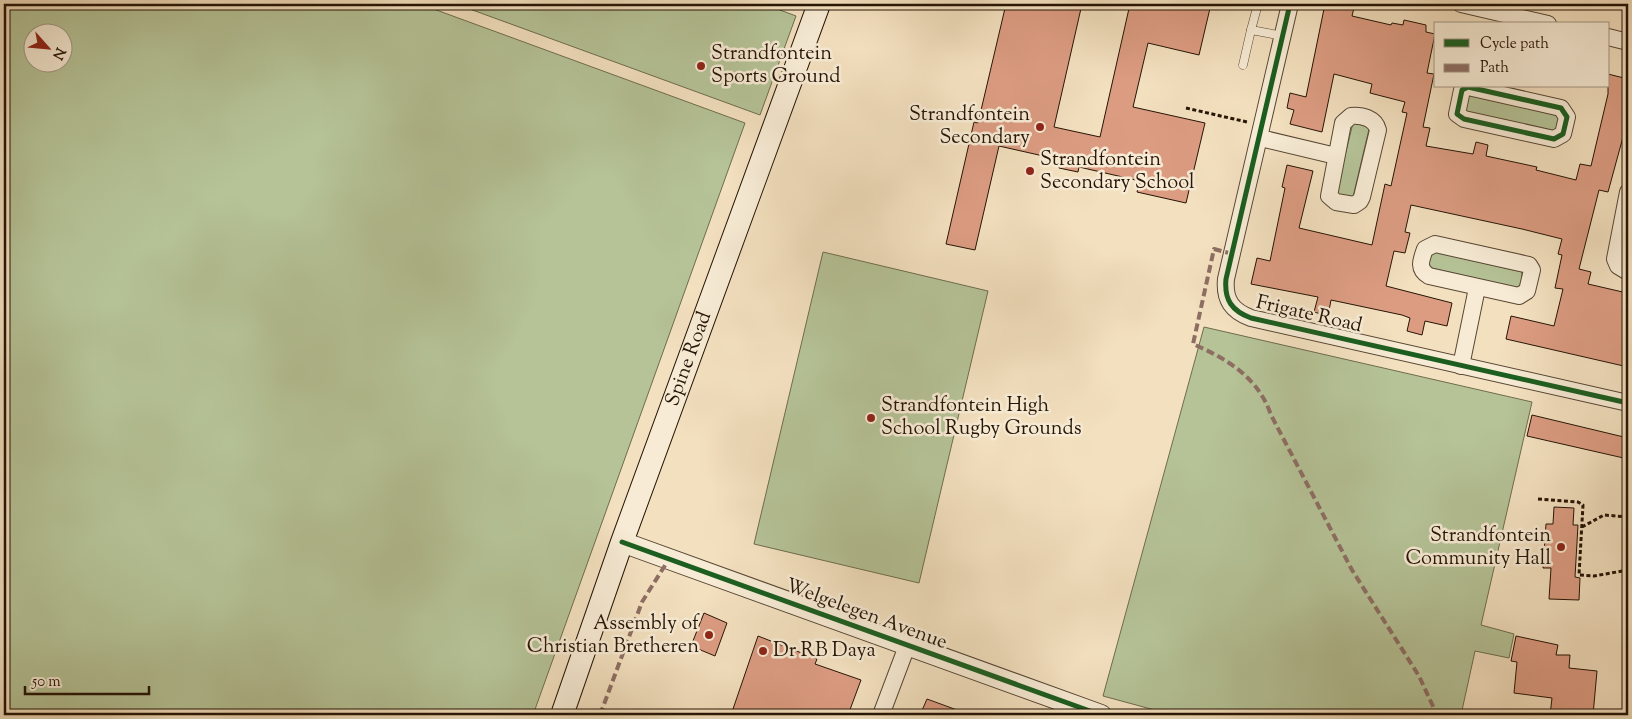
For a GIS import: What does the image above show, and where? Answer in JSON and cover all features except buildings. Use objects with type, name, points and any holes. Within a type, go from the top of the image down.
[{"type":"main road","name":"Spine Road","points":[[562,715],[622,542],[819,4]]},
{"type":"street","name":"Frigate Road","points":[[1290,4],[1226,279],[1225,290],[1232,308],[1240,314],[1251,318],[1628,403]]},
{"type":"street","points":[[1461,4],[1538,22]]},
{"type":"street","points":[[1610,38],[1628,42]]},
{"type":"street","points":[[1466,88],[1459,95],[1456,114],[1464,120],[1554,140],[1561,137],[1567,117],[1564,110],[1521,92],[1479,88]]},
{"type":"street","points":[[1356,116],[1374,122],[1378,130],[1362,197],[1354,205],[1336,202],[1329,196],[1336,156],[1347,118],[1356,116]]},
{"type":"street","points":[[1261,132],[1336,156]]},
{"type":"street","points":[[1628,192],[1615,258],[1618,266],[1628,272]]},
{"type":"street","points":[[1435,244],[1525,263],[1531,267],[1527,292],[1522,296],[1477,288],[1425,274],[1420,266],[1425,249],[1435,244]]},
{"type":"street","points":[[1461,366],[1477,288]]},
{"type":"street","name":"Welgelegen Avenue","points":[[622,542],[1100,715]]},
{"type":"street","points":[[881,715],[907,646]]},
{"type":"lane","points":[[1243,65],[1258,4]]},
{"type":"lane","points":[[1251,30],[1283,36]]},
{"type":"path","points":[[1186,108],[1261,132]]},
{"type":"path","points":[[1538,499],[1578,502],[1583,505],[1579,575],[1594,576],[1628,570]]},
{"type":"path","points":[[1582,527],[1604,515],[1628,517]]},
{"type":"green space","points":[[4,4],[420,4],[745,123],[533,715],[4,715]]},
{"type":"green space","name":"Strandfontein Sports Ground","points":[[456,4],[764,4],[796,16],[760,115]]},
{"type":"green space","points":[[1468,95],[1557,115],[1560,117],[1557,132],[1465,112]]},
{"type":"green space","points":[[1353,123],[1367,124],[1369,129],[1353,197],[1339,196],[1336,192]]},
{"type":"green space","points":[[1431,251],[1522,272],[1521,289],[1427,267]]},
{"type":"green space","name":"Strandfontein High School Rugby Grounds","points":[[823,252],[988,291],[919,583],[754,544]]},
{"type":"green space","points":[[1204,327],[1532,402],[1481,625],[1514,634],[1509,658],[1475,651],[1461,715],[1173,715],[1103,696]]},
{"type":"marked path","points":[[1233,254],[1214,249],[1193,344],[1229,363],[1250,380],[1258,390],[1352,570],[1419,676],[1437,715]]},
{"type":"marked path","points":[[600,715],[642,602],[669,559]]},
{"type":"cycle path","points":[[1290,4],[1226,279],[1226,293],[1234,308],[1251,318],[1628,403]]},
{"type":"cycle path","points":[[1466,88],[1462,90],[1457,114],[1464,119],[1554,139],[1563,134],[1567,117],[1561,108],[1472,88]]},
{"type":"cycle path","points":[[622,542],[1101,715]]},
{"type":"place","name":"Strandfontein Sports Ground","points":[[701,66]]},
{"type":"place","name":"Strandfontein Secondary","points":[[1040,127]]},
{"type":"place","name":"Strandfontein Secondary School","points":[[1030,171]]},
{"type":"place","name":"Strandfontein High School Rugby Grounds","points":[[871,418]]},
{"type":"place","name":"Strandfontein Community Hall","points":[[1561,547]]},
{"type":"place","name":"Assembly of Christian Bretheren","points":[[709,635]]},
{"type":"place","name":"Dr RB Daya","points":[[763,651]]}]
